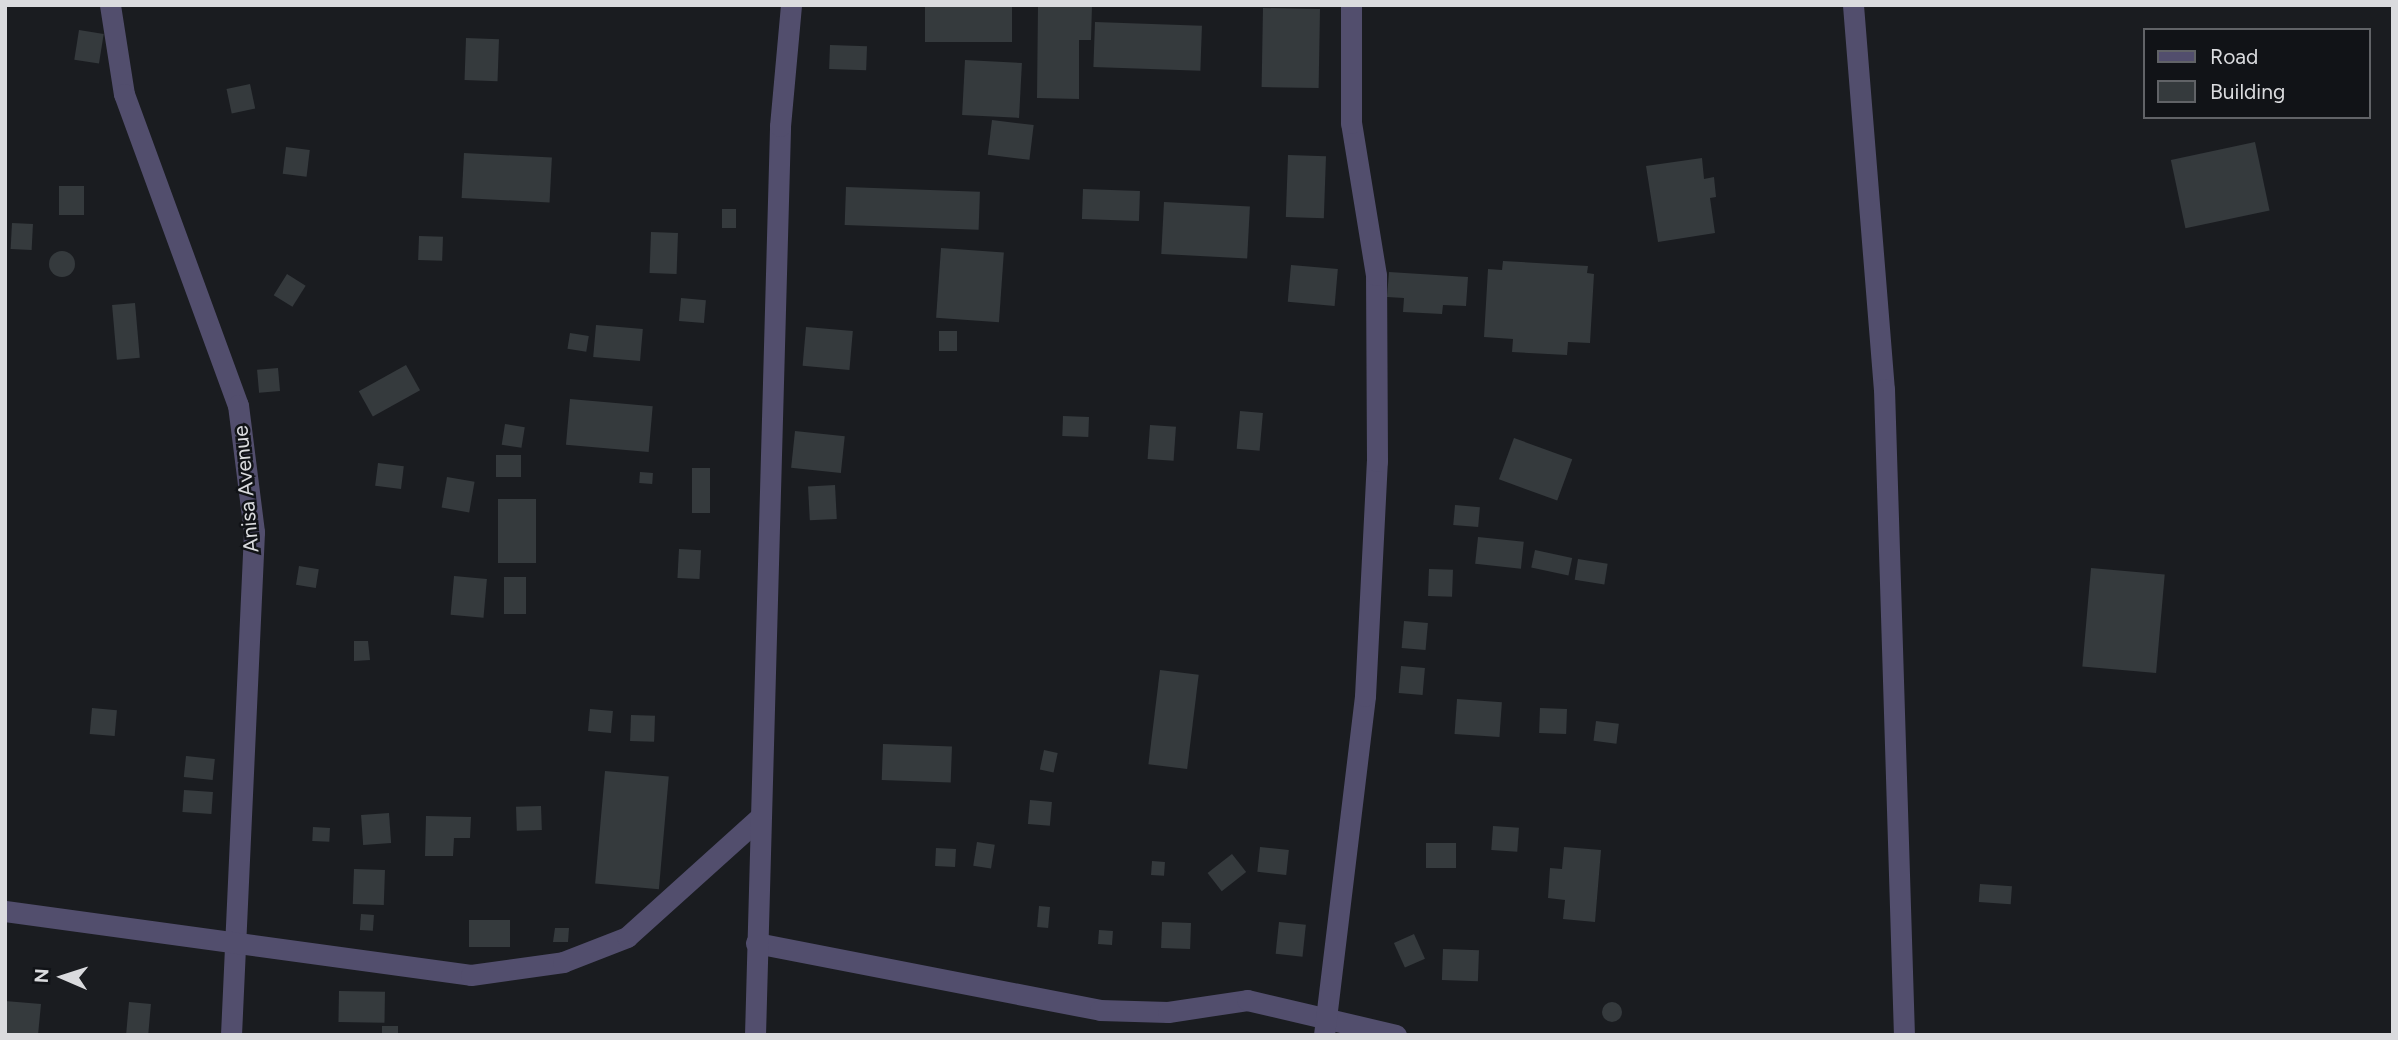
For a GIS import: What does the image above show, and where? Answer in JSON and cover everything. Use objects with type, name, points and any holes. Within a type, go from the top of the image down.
[{"type":"street","name":"Anisa Avenue","points":[[110,5],[124,94],[210,319],[240,417],[254,532],[232,1035]]},
{"type":"street","points":[[755,1035],[780,126],[792,5]]},
{"type":"street","points":[[1326,1026],[1365,696],[1377,461],[1376,275],[1351,123],[1351,5]]},
{"type":"street","points":[[1853,5],[1884,389],[1904,1035]]},
{"type":"street","points":[[5,911],[471,975],[563,962],[627,937],[759,818]]},
{"type":"street","points":[[756,943],[1100,1010],[1168,1012],[1247,1000],[1326,1026],[1396,1035]]},
{"type":"building","points":[[925,5],[1012,5],[1012,42],[925,42]]},
{"type":"building","points":[[1038,5],[1092,5],[1091,40],[1079,40],[1079,99],[1037,98]]},
{"type":"building","points":[[1263,8],[1320,9],[1319,88],[1262,87]]},
{"type":"building","points":[[1095,22],[1202,26],[1200,71],[1093,67]]},
{"type":"building","points":[[79,30],[104,34],[99,64],[74,60]]},
{"type":"building","points":[[466,38],[499,39],[498,81],[465,80]]},
{"type":"building","points":[[830,45],[867,46],[866,70],[829,69]]},
{"type":"building","points":[[965,60],[1022,63],[1019,118],[962,115]]},
{"type":"building","points":[[250,84],[255,108],[232,113],[227,89]]},
{"type":"building","points":[[992,120],[1034,125],[1029,160],[988,155]]},
{"type":"building","points":[[2255,142],[2270,210],[2185,228],[2171,160]]},
{"type":"building","points":[[286,147],[310,150],[307,177],[283,174]]},
{"type":"building","points":[[464,153],[552,158],[550,203],[462,198]]},
{"type":"building","points":[[1288,155],[1326,156],[1324,218],[1286,217]]},
{"type":"building","points":[[1702,158],[1704,179],[1714,177],[1716,197],[1710,198],[1715,233],[1658,242],[1646,166]]},
{"type":"building","points":[[59,186],[84,186],[84,215],[59,215]]},
{"type":"building","points":[[846,187],[980,192],[979,230],[845,225]]},
{"type":"building","points":[[1083,189],[1140,191],[1139,221],[1082,219]]},
{"type":"building","points":[[1164,202],[1250,207],[1247,258],[1161,254]]},
{"type":"building","points":[[722,209],[736,209],[736,228],[722,228]]},
{"type":"building","points":[[12,223],[33,224],[32,250],[11,249]]},
{"type":"building","points":[[651,232],[678,233],[677,274],[650,273]]},
{"type":"building","points":[[419,236],[443,237],[442,261],[418,260]]},
{"type":"building","points":[[941,248],[1004,252],[999,322],[936,318]]},
{"type":"building","points":[[62,251],[71,255],[75,264],[71,273],[62,277],[53,273],[49,264],[53,255]]},
{"type":"building","points":[[1503,261],[1588,266],[1587,273],[1594,274],[1590,343],[1568,342],[1567,355],[1512,352],[1513,339],[1484,337],[1488,269],[1502,270]]},
{"type":"building","points":[[1291,265],[1338,269],[1335,306],[1288,302]]},
{"type":"building","points":[[1389,272],[1468,277],[1466,306],[1443,305],[1442,314],[1403,312],[1404,298],[1387,297]]},
{"type":"building","points":[[287,274],[306,286],[292,307],[274,295]]},
{"type":"building","points":[[681,298],[706,300],[704,323],[679,321]]},
{"type":"building","points":[[135,303],[140,358],[117,360],[112,305]]},
{"type":"building","points":[[596,325],[643,329],[640,361],[593,357]]},
{"type":"building","points":[[806,327],[853,331],[849,370],[803,366]]},
{"type":"building","points":[[939,331],[957,331],[957,351],[939,351]]},
{"type":"building","points":[[570,333],[589,336],[586,352],[567,349]]},
{"type":"building","points":[[406,365],[420,390],[373,417],[359,391]]},
{"type":"building","points":[[278,368],[280,391],[259,393],[257,370]]},
{"type":"building","points":[[570,399],[653,406],[649,452],[566,445]]},
{"type":"building","points":[[1240,411],[1263,413],[1260,451],[1237,449]]},
{"type":"building","points":[[1063,416],[1089,417],[1088,437],[1062,436]]},
{"type":"building","points":[[505,424],[525,427],[521,448],[502,445]]},
{"type":"building","points":[[1150,425],[1176,427],[1174,461],[1148,459]]},
{"type":"building","points":[[795,431],[845,436],[841,473],[791,468]]},
{"type":"building","points":[[1514,438],[1572,459],[1557,501],[1499,479]]},
{"type":"building","points":[[496,455],[521,455],[521,477],[496,477]]},
{"type":"building","points":[[378,463],[404,466],[401,489],[375,486]]},
{"type":"building","points":[[692,468],[710,468],[710,513],[692,513]]},
{"type":"building","points":[[640,472],[653,473],[652,484],[639,483]]},
{"type":"building","points":[[447,477],[475,482],[469,512],[442,508]]},
{"type":"building","points":[[835,485],[837,519],[810,520],[808,486]]},
{"type":"building","points":[[498,499],[536,499],[536,563],[498,563]]},
{"type":"building","points":[[1455,505],[1480,507],[1478,527],[1453,525]]},
{"type":"building","points":[[1478,537],[1524,542],[1521,569],[1475,564]]},
{"type":"building","points":[[679,549],[701,550],[699,579],[677,578]]},
{"type":"building","points":[[1535,550],[1572,558],[1568,576],[1531,568]]},
{"type":"building","points":[[1578,559],[1608,564],[1604,584],[1575,580]]},
{"type":"building","points":[[299,566],[319,569],[316,588],[296,585]]},
{"type":"building","points":[[2091,568],[2165,574],[2156,673],[2082,667]]},
{"type":"building","points":[[1429,569],[1453,570],[1452,597],[1428,596]]},
{"type":"building","points":[[454,576],[487,579],[483,618],[451,615]]},
{"type":"building","points":[[504,577],[526,577],[526,614],[504,614]]},
{"type":"building","points":[[1404,621],[1428,623],[1426,650],[1402,648]]},
{"type":"building","points":[[354,641],[368,641],[370,660],[354,661]]},
{"type":"building","points":[[1401,666],[1425,668],[1423,695],[1399,693]]},
{"type":"building","points":[[1160,670],[1199,675],[1187,769],[1148,764]]},
{"type":"building","points":[[1457,699],[1502,702],[1499,737],[1455,734]]},
{"type":"building","points":[[92,708],[117,710],[115,736],[90,734]]},
{"type":"building","points":[[1540,708],[1567,709],[1566,734],[1539,733]]},
{"type":"building","points":[[590,709],[613,711],[611,733],[588,731]]},
{"type":"building","points":[[631,715],[655,716],[654,742],[630,741]]},
{"type":"building","points":[[1596,721],[1619,724],[1616,744],[1594,741]]},
{"type":"building","points":[[883,744],[952,746],[951,782],[882,780]]},
{"type":"building","points":[[1044,750],[1058,753],[1054,772],[1040,770]]},
{"type":"building","points":[[186,756],[215,759],[213,780],[184,777]]},
{"type":"building","points":[[605,771],[669,777],[659,889],[595,884]]},
{"type":"building","points":[[184,790],[213,792],[211,814],[182,812]]},
{"type":"building","points":[[1030,800],[1052,802],[1050,826],[1028,824]]},
{"type":"building","points":[[541,806],[542,830],[517,831],[516,807]]},
{"type":"building","points":[[389,813],[391,843],[363,845],[361,815]]},
{"type":"building","points":[[426,816],[471,817],[470,838],[454,838],[453,856],[425,856]]},
{"type":"building","points":[[1493,826],[1519,828],[1517,852],[1491,850]]},
{"type":"building","points":[[313,827],[330,828],[329,842],[312,841]]},
{"type":"building","points":[[977,842],[995,845],[991,869],[973,866]]},
{"type":"building","points":[[1426,843],[1456,843],[1456,868],[1426,868]]},
{"type":"building","points":[[1260,847],[1289,850],[1286,875],[1257,872]]},
{"type":"building","points":[[1564,847],[1601,850],[1595,922],[1563,919],[1565,900],[1548,898],[1550,868],[1562,869]]},
{"type":"building","points":[[936,848],[956,849],[955,867],[935,866]]},
{"type":"building","points":[[1232,854],[1246,872],[1222,891],[1208,873]]},
{"type":"building","points":[[1152,861],[1165,862],[1164,876],[1151,875]]},
{"type":"building","points":[[354,869],[385,870],[384,905],[353,904]]},
{"type":"building","points":[[1980,884],[2012,886],[2011,904],[1979,902]]},
{"type":"building","points":[[1039,906],[1050,907],[1048,928],[1037,927]]},
{"type":"building","points":[[361,914],[374,915],[373,931],[360,930]]},
{"type":"building","points":[[469,920],[510,920],[510,947],[469,947]]},
{"type":"building","points":[[1162,922],[1191,923],[1190,949],[1161,948]]},
{"type":"building","points":[[1279,922],[1306,925],[1303,957],[1276,954]]},
{"type":"building","points":[[555,928],[569,928],[568,942],[553,942]]},
{"type":"building","points":[[1099,930],[1113,931],[1112,945],[1098,944]]},
{"type":"building","points":[[1414,934],[1425,959],[1405,968],[1394,943]]},
{"type":"building","points":[[1443,949],[1479,950],[1478,981],[1442,980]]},
{"type":"building","points":[[339,991],[385,992],[384,1023],[338,1022]]},
{"type":"building","points":[[5,1001],[41,1004],[38,1035],[5,1035]]},
{"type":"building","points":[[129,1002],[151,1004],[148,1035],[126,1035]]},
{"type":"building","points":[[1612,1002],[1619,1005],[1622,1012],[1619,1019],[1612,1022],[1605,1019],[1602,1012],[1605,1005]]},
{"type":"building","points":[[382,1026],[398,1026],[398,1035],[382,1035]]}]
